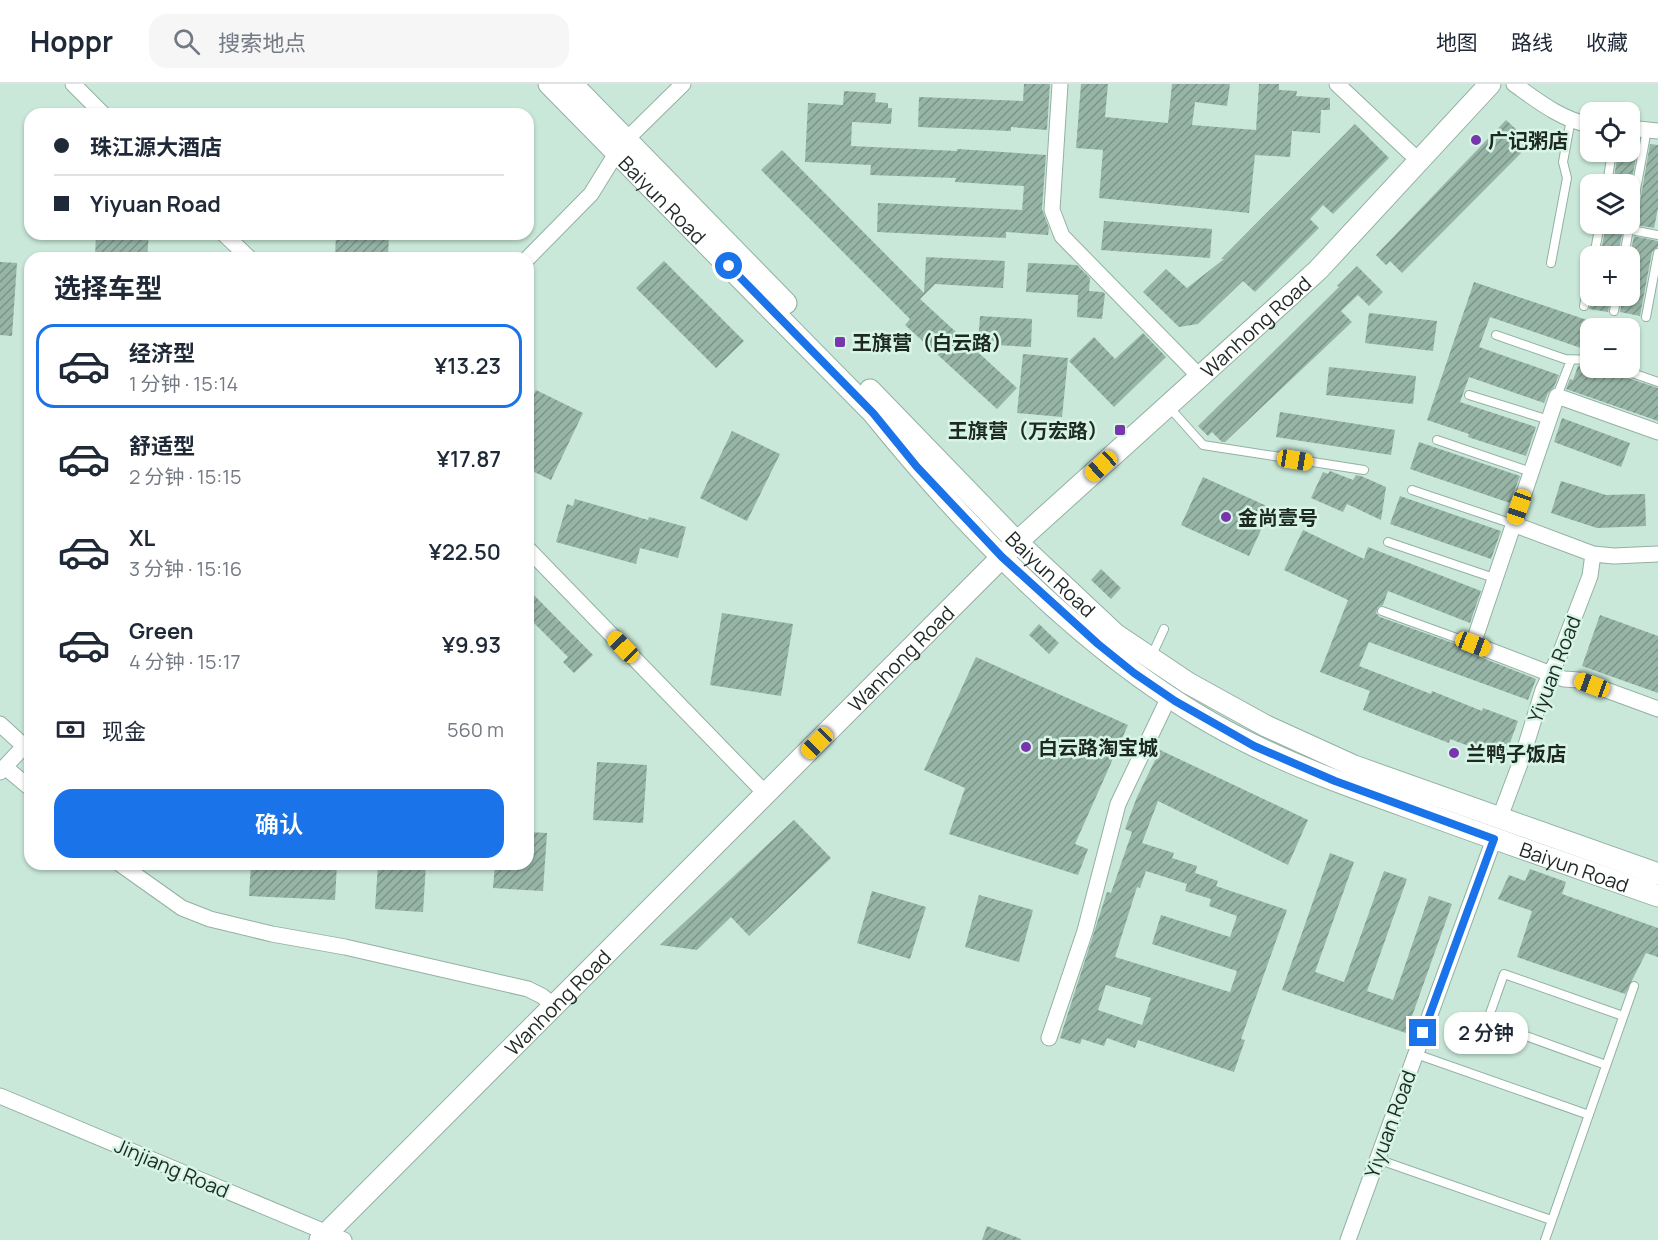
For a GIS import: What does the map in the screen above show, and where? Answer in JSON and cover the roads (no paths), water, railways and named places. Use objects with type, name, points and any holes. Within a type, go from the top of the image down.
[{"type":"main road","name":"Baiyun Road","points":[[549,84],[622,146],[1017,542],[1115,634],[1188,683],[1276,730],[1354,766],[1658,874]]},
{"type":"main road","name":"Baiyun Road","points":[[572,84],[622,146],[873,413],[917,467],[1002,557],[1098,644],[1134,673],[1169,697],[1254,746],[1294,764],[1494,839],[1658,896]]},
{"type":"main road","name":"Wanhong Road","points":[[330,1238],[554,1006],[1017,542],[1318,270],[1490,84]]},
{"type":"street","points":[[73,84],[97,108]]},
{"type":"street","points":[[534,252],[591,194],[622,146],[683,84]]},
{"type":"street","points":[[1060,84],[1052,210],[1062,236],[1200,377]]},
{"type":"street","points":[[1337,84],[1419,161]]},
{"type":"street","points":[[1514,84],[1554,112],[1580,122]]},
{"type":"street","points":[[230,240],[243,252]]},
{"type":"street","points":[[1658,432],[1557,396],[1473,644],[1564,679],[1579,680],[1658,709]]},
{"type":"street","points":[[1513,524],[1593,554],[1614,556],[1658,554]]},
{"type":"street","name":"Yiyuan Road","points":[[1500,818],[1543,690],[1560,654],[1590,576],[1593,554]]},
{"type":"street","points":[[534,555],[766,794]]},
{"type":"street","points":[[1049,1038],[1085,931],[1118,804],[1169,697]]},
{"type":"street","points":[[0,724],[24,741]]},
{"type":"street","points":[[24,746],[3,769],[24,784]]},
{"type":"street","name":"Yiyuan Road","points":[[1348,1240],[1494,839]]},
{"type":"street","points":[[128,870],[182,908],[210,920],[345,947],[528,989],[542,996],[554,1006]]},
{"type":"street","name":"Jinjiang Road","points":[[0,1096],[330,1238]]},
{"type":"lane","points":[[1551,263],[1567,178],[1563,162],[1571,119]]},
{"type":"lane","points":[[1640,182],[1652,130]]},
{"type":"lane","points":[[1640,232],[1658,234]]},
{"type":"lane","points":[[1646,317],[1658,254]]},
{"type":"lane","points":[[1614,311],[1615,306]]},
{"type":"lane","points":[[1496,335],[1571,360],[1580,360]]},
{"type":"lane","points":[[1557,396],[1571,360]]},
{"type":"lane","points":[[1640,376],[1658,382]]},
{"type":"lane","points":[[1469,395],[1549,420]]},
{"type":"lane","points":[[1168,406],[1203,445],[1364,470]]},
{"type":"lane","points":[[1437,440],[1531,472]]},
{"type":"lane","points":[[1412,490],[1513,524]]},
{"type":"lane","points":[[1388,542],[1494,578]]},
{"type":"lane","points":[[1382,611],[1473,644]]},
{"type":"lane","points":[[1151,658],[1164,629]]},
{"type":"lane","points":[[1606,1065],[1487,1022],[1490,1013],[1504,974],[1623,1016]]},
{"type":"lane","points":[[1545,1240],[1634,986]]},
{"type":"lane","points":[[1416,1054],[1589,1115]]},
{"type":"lane","points":[[1377,1159],[1551,1220]]},
{"type":"place","name":"广记粥店","points":[[1476,140]]},
{"type":"place","name":"王旗营（白云路）","points":[[840,342]]},
{"type":"place","name":"王旗营（万宏路）","points":[[1120,430]]},
{"type":"place","name":"金尚壹号","points":[[1226,517]]},
{"type":"place","name":"白云路淘宝城","points":[[1026,747]]},
{"type":"place","name":"兰鸭子饭店","points":[[1454,753]]}]
